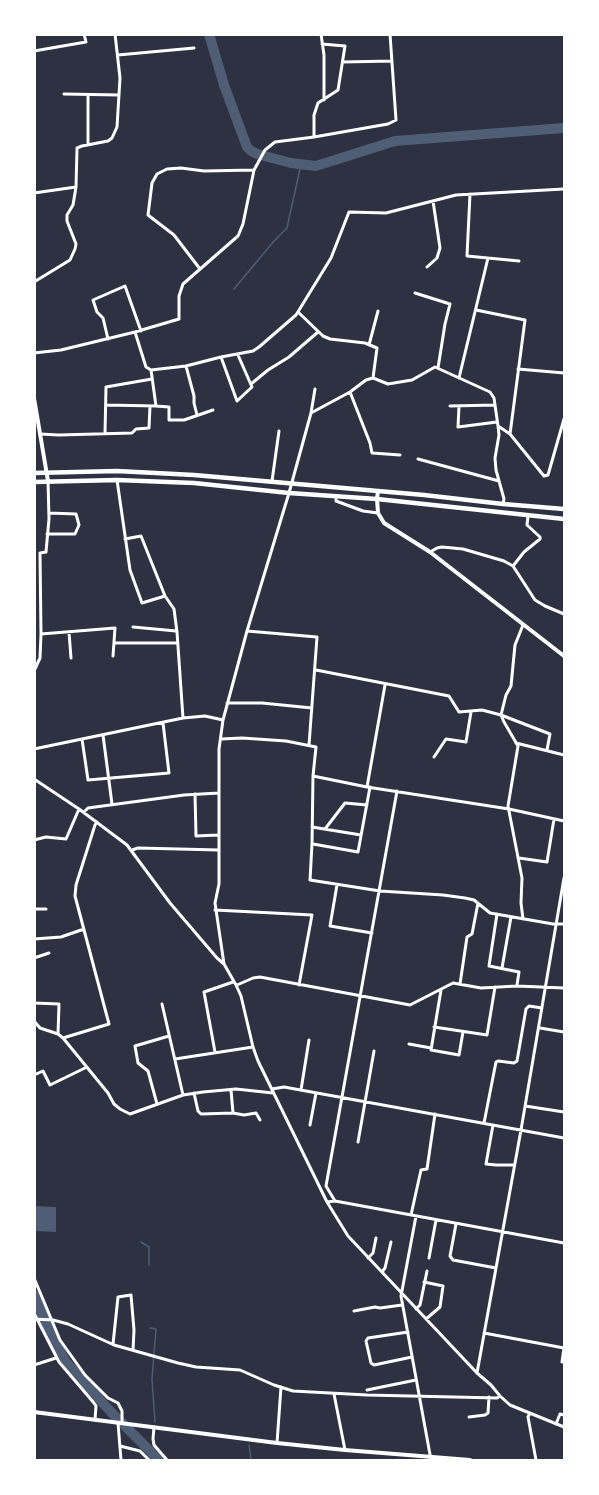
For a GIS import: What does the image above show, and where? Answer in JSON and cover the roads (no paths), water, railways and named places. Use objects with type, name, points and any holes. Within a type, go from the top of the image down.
[{"type":"main road","points":[[34,473],[128,472],[272,481],[564,509]]},
{"type":"main road","points":[[34,482],[117,480],[194,483],[564,519]]},
{"type":"street","points":[[34,51],[86,42],[84,34]]},
{"type":"street","points":[[34,282],[70,260],[73,255],[76,244],[67,215],[73,205],[76,187],[77,148],[108,141],[117,127],[120,95],[115,34]]},
{"type":"street","points":[[321,34],[324,55],[324,100]]},
{"type":"street","points":[[34,353],[61,350],[179,320],[179,296],[183,285],[238,236],[243,224],[254,170],[264,150],[275,142],[388,124],[396,120],[390,34]]},
{"type":"street","points":[[314,137],[314,115],[318,103],[338,90],[345,46],[322,44]]},
{"type":"street","points":[[118,55],[194,48]]},
{"type":"street","points":[[343,62],[392,61]]},
{"type":"street","points":[[64,94],[120,95]]},
{"type":"street","points":[[88,95],[88,145]]},
{"type":"street","points":[[200,269],[174,235],[148,215],[152,183],[157,174],[167,169],[254,170]]},
{"type":"street","points":[[34,193],[76,187]]},
{"type":"street","points":[[135,332],[146,367],[151,370],[186,366],[253,351],[296,315],[331,258],[349,212],[386,213],[456,195],[564,189]]},
{"type":"street","points":[[470,194],[467,256],[519,261]]},
{"type":"street","points":[[427,267],[437,258],[440,248],[434,201]]},
{"type":"street","points":[[459,378],[488,258]]},
{"type":"street","points":[[108,339],[103,318],[97,312],[93,300],[125,286],[141,331]]},
{"type":"street","points":[[415,293],[450,303],[438,368]]},
{"type":"street","points":[[476,310],[525,320],[510,434]]},
{"type":"street","points":[[369,345],[378,311]]},
{"type":"street","points":[[298,312],[323,336],[330,339],[350,340],[377,348],[374,378]]},
{"type":"street","points":[[251,384],[319,332]]},
{"type":"street","points":[[220,357],[237,401],[252,387],[238,355]]},
{"type":"street","points":[[186,366],[197,415]]},
{"type":"street","points":[[311,413],[350,392],[366,380],[374,378],[388,384],[412,380],[435,367],[490,392],[494,399],[498,424],[499,435],[495,458],[504,499],[503,504]]},
{"type":"street","points":[[518,369],[564,373]]},
{"type":"street","points":[[151,370],[156,406]]},
{"type":"street","points":[[105,433],[106,387],[152,379]]},
{"type":"street","points":[[315,389],[311,413],[289,493],[247,631],[223,720],[220,739],[219,884],[215,910],[224,963],[241,996],[258,1061],[327,1202],[348,1236],[510,1405],[564,1427]]},
{"type":"street","points":[[350,392],[372,453],[400,455]]},
{"type":"street","points":[[34,398],[48,481],[49,513],[46,552],[34,553]]},
{"type":"street","points":[[106,405],[169,407],[169,420],[184,420],[213,410]]},
{"type":"street","points":[[450,406],[495,405]]},
{"type":"street","points":[[40,434],[132,433],[136,429],[149,428],[150,406]]},
{"type":"street","points":[[459,406],[458,427],[498,424],[510,434],[544,476],[549,475],[564,419]]},
{"type":"street","points":[[272,481],[279,431]]},
{"type":"street","points":[[418,459],[500,481]]},
{"type":"street","points":[[117,480],[130,570],[142,603],[165,596]]},
{"type":"street","points":[[378,490],[378,513],[384,523],[430,552],[564,656]]},
{"type":"street","points":[[336,496],[336,501],[363,511],[378,513]]},
{"type":"street","points":[[47,534],[75,534],[79,525],[76,514],[49,513]]},
{"type":"street","points":[[513,566],[524,552],[540,539],[527,525],[528,515]]},
{"type":"street","points":[[125,539],[141,536],[165,596],[174,609],[183,718]]},
{"type":"street","points":[[430,552],[442,547],[463,549],[504,561],[513,566],[535,600],[564,614]]},
{"type":"street","points":[[34,671],[40,658],[40,553]]},
{"type":"street","points":[[147,623],[147,628]]},
{"type":"street","points":[[523,625],[515,645],[511,686],[501,715],[518,746],[509,809],[522,878],[523,919]]},
{"type":"street","points":[[133,627],[177,632]]},
{"type":"street","points":[[34,638],[115,628],[113,656]]},
{"type":"street","points":[[247,631],[317,637],[309,745]]},
{"type":"street","points":[[69,632],[71,658]]},
{"type":"street","points":[[114,643],[177,643]]},
{"type":"street","points":[[316,670],[449,696],[459,712],[482,710],[550,734],[547,750]]},
{"type":"street","points":[[312,844],[358,852],[386,684]]},
{"type":"street","points":[[227,703],[262,703],[312,708]]},
{"type":"street","points":[[434,757],[446,739],[466,742],[471,711]]},
{"type":"street","points":[[34,749],[183,718],[205,716],[223,720]]},
{"type":"street","points":[[82,740],[88,780],[169,773],[163,723]]},
{"type":"street","points":[[103,735],[112,804]]},
{"type":"street","points":[[220,739],[286,741],[316,747],[310,880],[380,891],[443,895],[474,900],[490,912],[564,924]]},
{"type":"street","points":[[516,743],[564,755]]},
{"type":"street","points":[[313,776],[509,809],[564,821]]},
{"type":"street","points":[[34,780],[84,812],[132,850],[170,903],[217,958],[224,963]]},
{"type":"street","points":[[335,1201],[326,1186],[397,791]]},
{"type":"street","points":[[84,812],[88,808],[112,804],[219,793]]},
{"type":"street","points":[[195,794],[196,836],[219,835]]},
{"type":"street","points":[[325,829],[345,803],[367,805]]},
{"type":"street","points":[[34,840],[46,837],[66,839],[79,809]]},
{"type":"street","points":[[519,858],[546,862],[554,819]]},
{"type":"street","points":[[63,1038],[109,1024],[75,896],[76,885],[94,825],[97,822]]},
{"type":"street","points":[[312,827],[361,835]]},
{"type":"street","points":[[132,850],[138,848],[219,850]]},
{"type":"street","points":[[477,1373],[564,878]]},
{"type":"street","points":[[337,885],[330,926],[372,933]]},
{"type":"street","points":[[459,985],[467,937],[472,934],[478,903]]},
{"type":"street","points":[[34,909],[46,909]]},
{"type":"street","points":[[215,910],[312,915],[299,985]]},
{"type":"street","points":[[498,914],[489,966],[519,972],[517,986]]},
{"type":"street","points":[[502,969],[511,917]]},
{"type":"street","points":[[34,939],[61,938],[84,928]]},
{"type":"street","points":[[34,958],[49,953]]},
{"type":"street","points":[[215,1052],[204,992],[253,978],[260,977],[410,1005],[453,983],[481,988],[546,986],[564,988]]},
{"type":"street","points":[[435,1027],[487,1035],[495,987]]},
{"type":"street","points":[[431,1048],[441,990]]},
{"type":"street","points":[[34,1003],[59,1004],[58,1034]]},
{"type":"street","points":[[162,1004],[183,1095]]},
{"type":"street","points":[[484,1123],[496,1062],[514,1063],[517,1061],[526,1009],[529,1006],[542,1008]]},
{"type":"street","points":[[34,1022],[40,1028],[63,1038],[108,1093],[114,1104],[130,1114],[194,1093],[231,1090],[273,1091],[284,1087],[564,1138]]},
{"type":"street","points":[[539,1028],[564,1032]]},
{"type":"street","points":[[409,1044],[459,1055],[463,1032]]},
{"type":"street","points":[[157,1104],[148,1071],[138,1063],[135,1046],[170,1036]]},
{"type":"street","points":[[301,1090],[309,1040]]},
{"type":"street","points":[[175,1059],[253,1047]]},
{"type":"street","points":[[358,1142],[374,1051]]},
{"type":"street","points":[[34,1075],[43,1071],[50,1085],[87,1067]]},
{"type":"street","points":[[231,1090],[233,1113]]},
{"type":"street","points":[[194,1093],[198,1111],[201,1114],[256,1113],[260,1120]]},
{"type":"street","points":[[310,1125],[316,1093]]},
{"type":"street","points":[[525,1106],[564,1112]]},
{"type":"street","points":[[430,1459],[401,1293],[420,1170],[427,1169],[435,1114]]},
{"type":"street","points":[[494,1125],[486,1164],[514,1165]]},
{"type":"street","points":[[327,1202],[335,1201],[564,1243]]},
{"type":"street","points":[[429,1258],[436,1220]]},
{"type":"street","points":[[456,1224],[450,1256],[453,1260],[496,1268]]},
{"type":"street","points":[[368,1258],[373,1253],[376,1238]]},
{"type":"street","points":[[382,1272],[386,1268],[391,1242]]},
{"type":"street","points":[[416,1309],[420,1305],[427,1271]]},
{"type":"street","points":[[34,1278],[60,1340],[70,1356],[97,1388],[118,1403],[120,1407],[122,1416],[118,1423],[122,1461]]},
{"type":"street","points":[[424,1282],[443,1286],[440,1307],[426,1319]]},
{"type":"street","points":[[113,1344],[118,1297],[132,1295],[133,1350]]},
{"type":"street","points":[[354,1311],[402,1305]]},
{"type":"street","points":[[34,1313],[56,1358],[94,1403],[95,1420]]},
{"type":"street","points":[[37,1319],[52,1319],[113,1344],[178,1363],[196,1367],[240,1370],[293,1391],[497,1398],[500,1396]]},
{"type":"street","points":[[408,1332],[368,1338],[366,1341],[371,1363],[374,1365],[412,1357]]},
{"type":"street","points":[[484,1333],[564,1348],[562,1362]]},
{"type":"street","points":[[34,1365],[56,1358]]},
{"type":"street","points":[[367,1390],[416,1380]]},
{"type":"street","points":[[277,1443],[281,1387]]},
{"type":"street","points":[[334,1394],[345,1450]]},
{"type":"street","points":[[470,1417],[488,1413],[489,1397]]},
{"type":"street","points":[[34,1412],[277,1443],[470,1461]]},
{"type":"street","points":[[530,1413],[528,1417],[536,1461]]},
{"type":"street","points":[[556,1424],[560,1414],[564,1415]]},
{"type":"street","points":[[154,1427],[154,1445],[167,1461]]},
{"type":"street","points":[[120,1446],[140,1451],[149,1461]]},
{"type":"water","points":[[35,1206],[56,1207],[56,1232],[35,1231]]},
{"type":"waterway","points":[[209,34],[224,85],[247,147],[257,154],[291,163],[316,166],[395,141],[564,128]]},
{"type":"waterway","points":[[234,289],[287,228],[301,164]]},
{"type":"waterway","points":[[141,1242],[149,1247],[149,1265]]},
{"type":"waterway","points":[[34,1295],[66,1362],[159,1460]]},
{"type":"waterway","points":[[150,1328],[156,1329],[152,1379],[155,1422]]},
{"type":"waterway","points":[[249,1445],[251,1460]]}]
